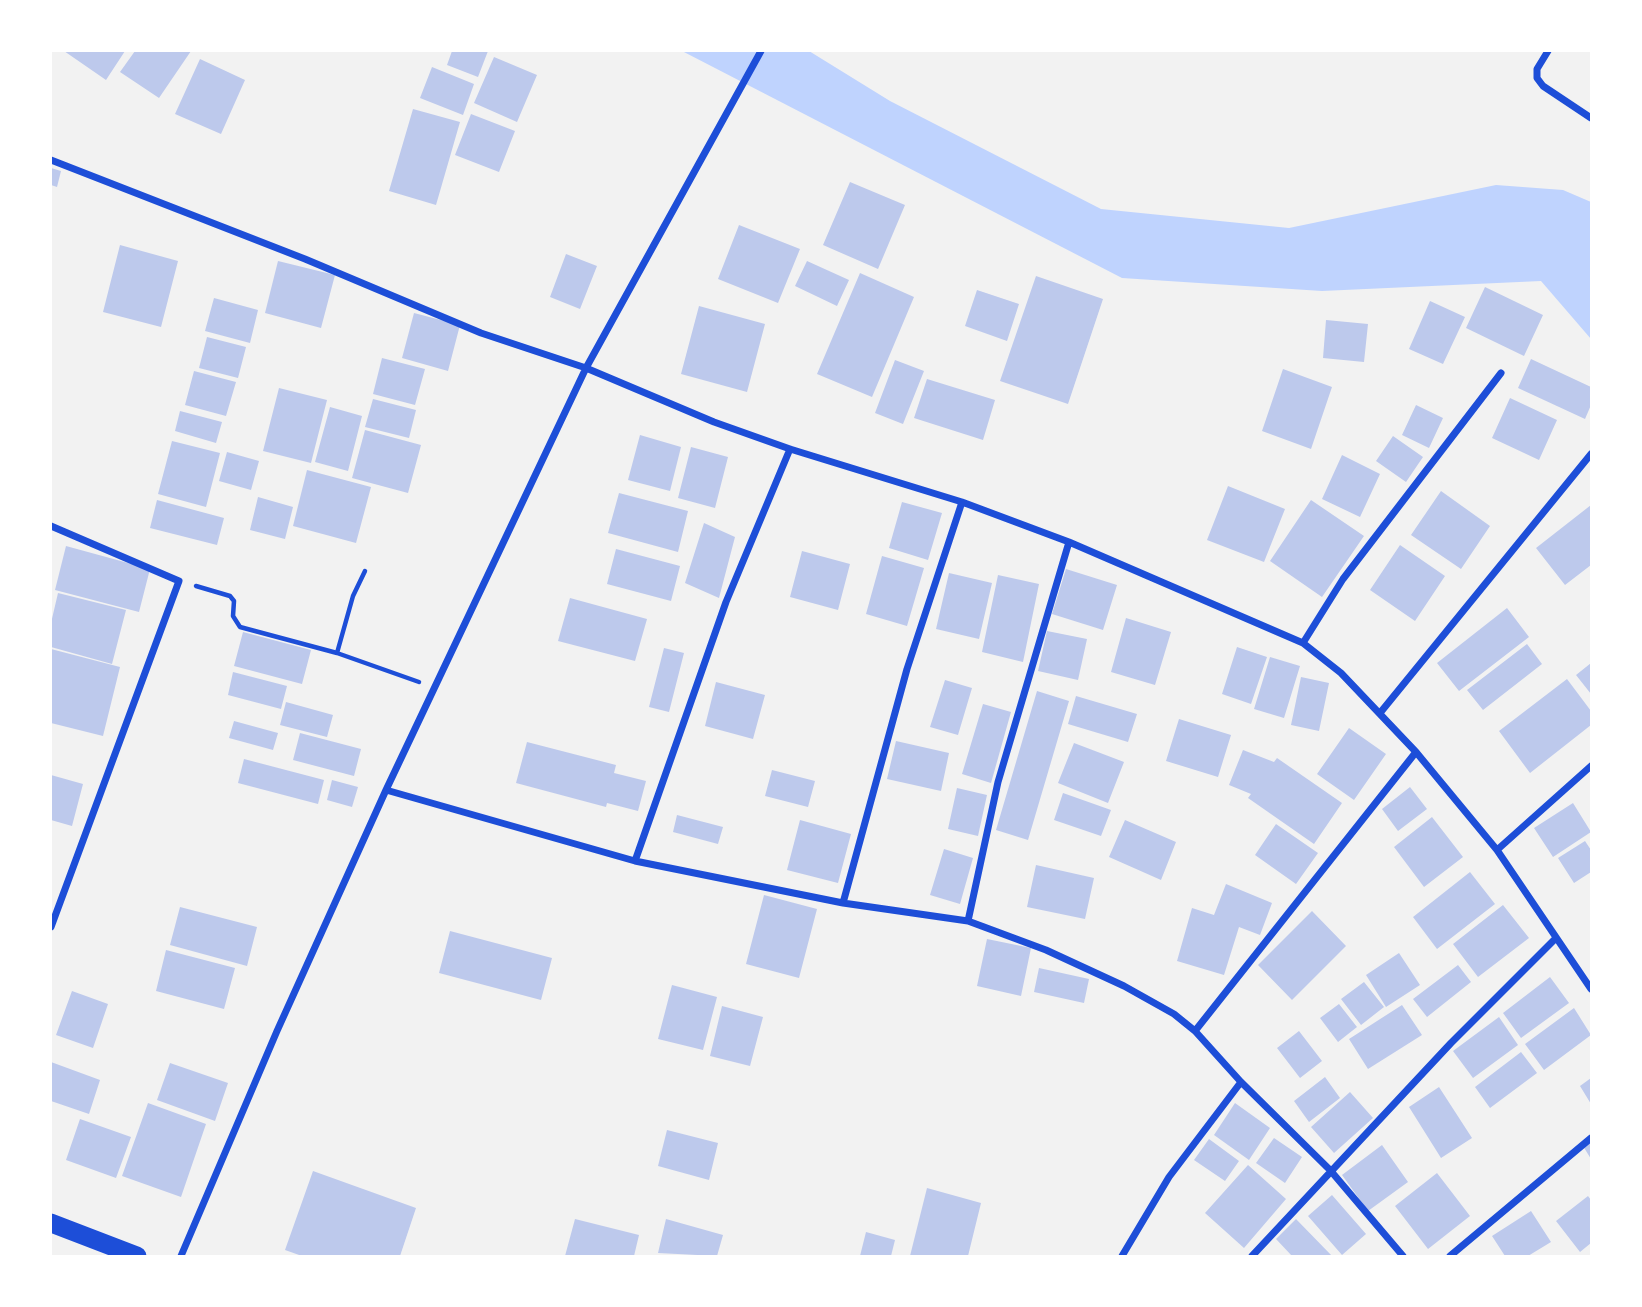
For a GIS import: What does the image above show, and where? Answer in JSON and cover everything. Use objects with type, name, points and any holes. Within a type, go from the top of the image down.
[{"type":"highway","points":[[51,1223],[137,1256]]},
{"type":"street","points":[[181,1256],[277,1031],[386,790],[586,368],[727,117],[761,51]]},
{"type":"street","points":[[1548,51],[1537,69],[1537,78],[1544,86],[1591,118]]},
{"type":"street","points":[[51,160],[305,259],[481,333],[586,368],[714,422],[790,449],[962,502],[1069,542],[1303,643],[1341,673],[1416,752],[1497,850],[1591,989]]},
{"type":"street","points":[[1303,643],[1343,579],[1501,373]]},
{"type":"street","points":[[635,861],[726,602],[790,449]]},
{"type":"street","points":[[1380,713],[1591,454]]},
{"type":"street","points":[[843,903],[899,696],[936,572],[962,502]]},
{"type":"street","points":[[51,526],[179,581],[51,927]]},
{"type":"street","points":[[968,921],[998,782],[1069,542]]},
{"type":"street","points":[[1195,1031],[1416,752]]},
{"type":"street","points":[[1497,850],[1591,765]]},
{"type":"street","points":[[386,790],[635,861],[843,903],[968,921],[1046,950],[1124,986],[1174,1014],[1195,1031],[1241,1082],[1330,1170],[1403,1256]]},
{"type":"street","points":[[1252,1256],[1330,1170],[1555,939]]},
{"type":"street","points":[[1122,1256],[1169,1177],[1241,1082]]},
{"type":"street","points":[[1450,1256],[1591,1138]]},
{"type":"path","points":[[337,653],[353,596],[365,570]]},
{"type":"path","points":[[179,581],[230,596],[234,601],[233,616],[240,627],[337,653],[434,688]]},
{"type":"water","points":[[682,51],[809,51],[890,101],[1101,209],[1289,228],[1496,185],[1563,190],[1591,202],[1591,339],[1541,281],[1322,291],[1122,278]]},
{"type":"building","points":[[64,51],[125,51],[106,80]]},
{"type":"building","points":[[135,51],[191,51],[159,98],[120,72]]},
{"type":"building","points":[[452,51],[488,51],[478,77],[447,65]]},
{"type":"building","points":[[494,57],[537,75],[517,122],[474,103]]},
{"type":"building","points":[[200,59],[245,80],[221,134],[175,114]]},
{"type":"building","points":[[432,67],[474,84],[463,115],[420,98]]},
{"type":"building","points":[[413,109],[460,122],[436,205],[389,191]]},
{"type":"building","points":[[471,114],[515,131],[499,172],[455,155]]},
{"type":"building","points":[[51,168],[61,171],[57,187],[51,185]]},
{"type":"building","points":[[850,182],[905,205],[878,269],[823,245]]},
{"type":"building","points":[[739,225],[800,249],[778,303],[718,279]]},
{"type":"building","points":[[120,245],[178,261],[161,327],[103,312]]},
{"type":"building","points":[[566,254],[597,266],[580,309],[550,297]]},
{"type":"building","points":[[278,261],[335,275],[321,328],[265,313]]},
{"type":"building","points":[[807,261],[849,280],[837,306],[795,286]]},
{"type":"building","points":[[860,273],[914,297],[872,397],[817,374]]},
{"type":"building","points":[[1036,276],[1103,299],[1068,404],[1000,381]]},
{"type":"building","points":[[1485,287],[1543,315],[1524,356],[1466,328]]},
{"type":"building","points":[[977,290],[1019,304],[1007,341],[965,326]]},
{"type":"building","points":[[214,298],[258,310],[250,343],[205,331]]},
{"type":"building","points":[[1430,301],[1465,317],[1443,364],[1409,349]]},
{"type":"building","points":[[699,306],[765,324],[747,392],[681,374]]},
{"type":"building","points":[[414,313],[460,325],[448,371],[402,358]]},
{"type":"building","points":[[1326,320],[1368,324],[1364,362],[1323,358]]},
{"type":"building","points":[[207,337],[246,347],[238,378],[199,368]]},
{"type":"building","points":[[382,358],[425,369],[415,405],[373,394]]},
{"type":"building","points":[[1531,359],[1591,387],[1591,405],[1585,419],[1518,388]]},
{"type":"building","points":[[895,360],[924,371],[903,424],[875,413]]},
{"type":"building","points":[[1283,369],[1332,387],[1311,449],[1262,431]]},
{"type":"building","points":[[194,371],[236,382],[226,416],[185,405]]},
{"type":"building","points":[[927,379],[995,400],[983,440],[914,418]]},
{"type":"building","points":[[279,388],[327,400],[311,463],[263,451]]},
{"type":"building","points":[[1510,398],[1557,420],[1539,460],[1492,438]]},
{"type":"building","points":[[373,399],[416,410],[409,438],[365,427]]},
{"type":"building","points":[[1416,405],[1443,418],[1429,448],[1402,435]]},
{"type":"building","points":[[330,407],[362,416],[348,471],[315,462]]},
{"type":"building","points":[[180,411],[222,422],[216,443],[175,431]]},
{"type":"building","points":[[365,430],[421,445],[408,493],[352,478]]},
{"type":"building","points":[[640,435],[681,447],[670,491],[628,480]]},
{"type":"building","points":[[1393,436],[1423,457],[1406,482],[1376,461]]},
{"type":"building","points":[[172,441],[220,453],[206,507],[158,494]]},
{"type":"building","points":[[691,447],[728,457],[715,508],[678,498]]},
{"type":"building","points":[[227,452],[259,461],[251,490],[219,481]]},
{"type":"building","points":[[1342,455],[1380,474],[1360,517],[1322,499]]},
{"type":"building","points":[[307,470],[371,487],[356,543],[293,526]]},
{"type":"building","points":[[1228,486],[1285,509],[1264,562],[1207,540]]},
{"type":"building","points":[[1441,491],[1490,526],[1461,569],[1411,535]]},
{"type":"building","points":[[619,493],[688,511],[678,552],[608,533]]},
{"type":"building","points":[[258,497],[293,507],[285,539],[250,530]]},
{"type":"building","points":[[157,500],[224,518],[217,545],[150,528]]},
{"type":"building","points":[[1311,500],[1364,536],[1322,597],[1270,561]]},
{"type":"building","points":[[902,502],[942,513],[928,560],[889,548]]},
{"type":"building","points":[[1591,505],[1591,565],[1565,585],[1536,548]]},
{"type":"building","points":[[704,523],[735,537],[719,598],[685,583]]},
{"type":"building","points":[[1400,545],[1445,576],[1415,621],[1370,590]]},
{"type":"building","points":[[66,546],[150,569],[139,612],[55,590]]},
{"type":"building","points":[[616,549],[680,566],[671,601],[607,584]]},
{"type":"building","points":[[802,551],[850,564],[838,610],[790,597]]},
{"type":"building","points":[[882,556],[924,568],[907,626],[866,614]]},
{"type":"building","points":[[1066,569],[1117,585],[1103,630],[1052,614]]},
{"type":"building","points":[[949,573],[992,583],[979,639],[936,629]]},
{"type":"building","points":[[998,575],[1039,584],[1023,662],[982,652]]},
{"type":"building","points":[[58,593],[126,610],[112,664],[51,647],[51,623]]},
{"type":"building","points":[[570,598],[647,619],[635,661],[558,641]]},
{"type":"building","points":[[1507,608],[1529,637],[1459,691],[1437,663]]},
{"type":"building","points":[[1126,618],[1171,632],[1155,685],[1111,672]]},
{"type":"building","points":[[1047,631],[1087,639],[1078,680],[1038,671]]},
{"type":"building","points":[[243,632],[311,650],[302,684],[234,666]]},
{"type":"building","points":[[1527,644],[1542,664],[1483,710],[1467,690]]},
{"type":"building","points":[[1237,647],[1267,657],[1251,704],[1222,694]]},
{"type":"building","points":[[664,648],[684,653],[669,712],[649,707]]},
{"type":"building","points":[[51,649],[120,667],[103,736],[51,723]]},
{"type":"building","points":[[1270,657],[1300,666],[1284,718],[1254,709]]},
{"type":"building","points":[[1591,663],[1591,694],[1576,675]]},
{"type":"building","points":[[233,672],[287,686],[281,709],[228,695]]},
{"type":"building","points":[[1301,677],[1329,683],[1319,731],[1291,725]]},
{"type":"building","points":[[1567,679],[1591,711],[1591,725],[1530,773],[1499,731]]},
{"type":"building","points":[[945,680],[972,688],[958,735],[930,727]]},
{"type":"building","points":[[716,682],[765,695],[753,739],[705,726]]},
{"type":"building","points":[[1037,691],[1069,701],[1028,840],[996,830]]},
{"type":"building","points":[[1076,696],[1137,714],[1128,742],[1068,724]]},
{"type":"building","points":[[286,702],[333,715],[327,737],[280,725]]},
{"type":"building","points":[[983,704],[1011,712],[991,783],[962,774]]},
{"type":"building","points":[[1179,719],[1231,735],[1218,777],[1166,761]]},
{"type":"building","points":[[234,721],[278,733],[273,750],[229,738]]},
{"type":"building","points":[[1349,728],[1386,754],[1354,800],[1317,774]]},
{"type":"building","points":[[300,733],[361,749],[354,776],[293,760]]},
{"type":"building","points":[[896,741],[949,753],[941,791],[887,779]]},
{"type":"building","points":[[527,742],[616,765],[614,773],[646,781],[638,811],[607,803],[606,807],[516,783]]},
{"type":"building","points":[[1074,743],[1124,762],[1108,803],[1058,783]]},
{"type":"building","points":[[1243,750],[1274,762],[1277,758],[1342,803],[1314,844],[1248,798],[1251,794],[1229,785]]},
{"type":"building","points":[[244,759],[324,780],[318,804],[238,783]]},
{"type":"building","points":[[772,770],[815,781],[808,807],[765,796]]},
{"type":"building","points":[[51,775],[83,784],[72,826],[51,820]]},
{"type":"building","points":[[332,780],[358,787],[352,807],[327,800]]},
{"type":"building","points":[[1410,787],[1427,809],[1398,831],[1382,809]]},
{"type":"building","points":[[957,788],[987,795],[978,836],[948,829]]},
{"type":"building","points":[[1063,793],[1111,810],[1101,836],[1054,820]]},
{"type":"building","points":[[1573,803],[1591,832],[1553,857],[1534,828]]},
{"type":"building","points":[[677,815],[723,827],[718,844],[673,832]]},
{"type":"building","points":[[1432,817],[1463,857],[1424,887],[1394,847]]},
{"type":"building","points":[[800,820],[851,834],[838,883],[787,870]]},
{"type":"building","points":[[1125,820],[1176,842],[1161,880],[1109,857]]},
{"type":"building","points":[[1276,824],[1318,853],[1296,884],[1255,855]]},
{"type":"building","points":[[1585,841],[1591,850],[1591,872],[1574,883],[1558,858]]},
{"type":"building","points":[[944,849],[973,858],[960,904],[930,895]]},
{"type":"building","points":[[1036,865],[1094,878],[1085,919],[1027,907]]},
{"type":"building","points":[[1470,872],[1495,904],[1437,949],[1413,917]]},
{"type":"building","points":[[1226,884],[1272,903],[1260,935],[1239,927],[1224,975],[1177,961],[1192,908],[1214,915]]},
{"type":"building","points":[[764,895],[817,909],[799,978],[746,964]]},
{"type":"building","points":[[1503,905],[1529,938],[1478,977],[1453,944]]},
{"type":"building","points":[[180,907],[257,927],[247,966],[170,945]]},
{"type":"building","points":[[1312,911],[1346,946],[1292,1000],[1258,965]]},
{"type":"building","points":[[450,931],[552,958],[541,1000],[439,973]]},
{"type":"building","points":[[987,939],[1031,948],[1021,996],[977,986]]},
{"type":"building","points":[[166,950],[235,968],[224,1009],[156,991]]},
{"type":"building","points":[[1399,953],[1420,985],[1386,1007],[1366,975]]},
{"type":"building","points":[[1458,965],[1471,982],[1427,1017],[1413,999]]},
{"type":"building","points":[[1039,968],[1089,979],[1084,1003],[1034,992]]},
{"type":"building","points":[[1550,977],[1569,1003],[1521,1038],[1503,1013]]},
{"type":"building","points":[[1364,982],[1384,1007],[1361,1025],[1341,999]]},
{"type":"building","points":[[672,985],[717,997],[703,1050],[658,1039]]},
{"type":"building","points":[[72,991],[108,1004],[93,1048],[56,1035]]},
{"type":"building","points":[[1339,1004],[1357,1027],[1338,1042],[1320,1018]]},
{"type":"building","points":[[1402,1005],[1422,1035],[1368,1069],[1349,1039]]},
{"type":"building","points":[[722,1006],[763,1017],[750,1066],[710,1056]]},
{"type":"building","points":[[1574,1008],[1591,1035],[1544,1070],[1525,1044]]},
{"type":"building","points":[[1499,1017],[1518,1045],[1473,1078],[1453,1051]]},
{"type":"building","points":[[1299,1031],[1322,1061],[1300,1078],[1277,1048]]},
{"type":"building","points":[[1521,1052],[1537,1073],[1490,1108],[1475,1087]]},
{"type":"building","points":[[51,1062],[100,1080],[89,1114],[51,1101]]},
{"type":"building","points":[[170,1063],[228,1083],[215,1121],[157,1100]]},
{"type":"building","points":[[1325,1077],[1340,1098],[1309,1122],[1294,1101]]},
{"type":"building","points":[[1591,1078],[1591,1104],[1580,1086]]},
{"type":"building","points":[[1439,1087],[1472,1138],[1441,1158],[1409,1107]]},
{"type":"building","points":[[1350,1092],[1373,1118],[1334,1153],[1311,1127]]},
{"type":"building","points":[[148,1103],[206,1124],[181,1197],[122,1176]]},
{"type":"building","points":[[1235,1103],[1270,1128],[1249,1160],[1214,1135]]},
{"type":"building","points":[[80,1119],[131,1137],[116,1178],[66,1160]]},
{"type":"building","points":[[667,1130],[718,1143],[709,1180],[658,1166]]},
{"type":"building","points":[[1274,1138],[1302,1157],[1285,1183],[1256,1163]]},
{"type":"building","points":[[1209,1139],[1239,1161],[1225,1181],[1194,1160]]},
{"type":"building","points":[[1591,1141],[1591,1159],[1583,1146]]},
{"type":"building","points":[[1382,1145],[1408,1182],[1368,1211],[1342,1175]]},
{"type":"building","points":[[1248,1165],[1286,1199],[1244,1248],[1205,1213]]},
{"type":"building","points":[[313,1171],[416,1208],[400,1256],[302,1256],[285,1250]]},
{"type":"building","points":[[1437,1173],[1470,1216],[1428,1249],[1395,1206]]},
{"type":"building","points":[[927,1188],[981,1203],[968,1256],[910,1256]]},
{"type":"building","points":[[1332,1195],[1366,1234],[1342,1255],[1308,1216]]},
{"type":"building","points":[[1588,1196],[1591,1200],[1591,1243],[1580,1252],[1556,1221]]},
{"type":"building","points":[[1531,1211],[1551,1242],[1528,1256],[1505,1256],[1492,1236]]},
{"type":"building","points":[[575,1219],[639,1235],[634,1256],[565,1256]]},
{"type":"building","points":[[666,1219],[723,1235],[717,1256],[658,1253]]},
{"type":"building","points":[[1296,1219],[1332,1256],[1292,1256],[1276,1239]]},
{"type":"building","points":[[866,1232],[895,1240],[891,1256],[860,1256]]}]
